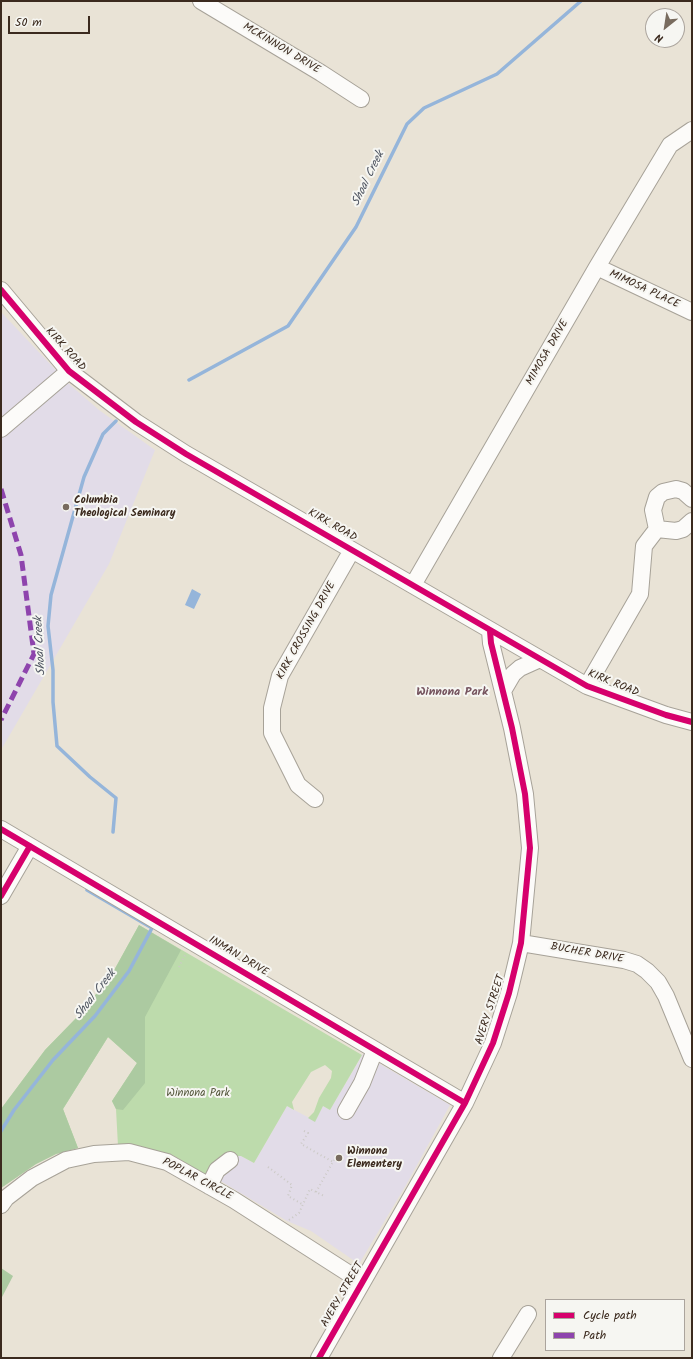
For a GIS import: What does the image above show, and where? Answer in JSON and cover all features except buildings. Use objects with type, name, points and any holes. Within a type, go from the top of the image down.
[{"type":"street","name":"MCKINNON DRIVE","points":[[201,1],[322,73],[361,99]]},
{"type":"street","name":"MIMOSA DRIVE","points":[[413,586],[670,145],[692,130]]},
{"type":"street","name":"MIMOSA PLACE","points":[[597,268],[692,312]]},
{"type":"street","name":"KIRK ROAD","points":[[1,290],[69,371],[102,398],[174,446],[587,686],[666,715],[692,722]]},
{"type":"street","points":[[1,429],[69,371]]},
{"type":"street","points":[[587,686],[637,601],[643,571],[644,546],[657,529],[653,510],[654,503],[663,492],[676,489],[683,491],[692,499]]},
{"type":"street","points":[[657,529],[676,531],[688,526],[692,521]]},
{"type":"street","name":"KIRK CROSSING DRIVE","points":[[315,798],[298,785],[272,733],[272,708],[280,676],[352,550]]},
{"type":"street","name":"AVERY STREET","points":[[319,1358],[465,1103],[493,1043],[509,993],[521,943],[530,848],[525,794],[491,643],[490,630]]},
{"type":"street","points":[[503,691],[513,674],[520,668],[540,659]]},
{"type":"street","name":"INMAN DRIVE","points":[[1,829],[465,1103]]},
{"type":"street","points":[[1,896],[30,846]]},
{"type":"street","name":"BUCHER DRIVE","points":[[521,943],[624,960],[637,964],[658,982],[666,996],[692,1059]]},
{"type":"street","points":[[346,1111],[362,1083],[375,1050]]},
{"type":"street","name":"POPLAR CIRCLE","points":[[1,1205],[6,1198],[32,1178],[66,1160],[94,1154],[129,1152],[167,1162],[234,1200],[362,1282]]},
{"type":"street","points":[[209,1186],[217,1170],[230,1160]]},
{"type":"street","points":[[501,1358],[528,1314]]},
{"type":"path","points":[[179,967],[186,953]]},
{"type":"path","points":[[304,1130],[308,1133],[301,1144],[333,1161],[316,1192]]},
{"type":"path","points":[[268,1167],[292,1185],[288,1196],[303,1204]]},
{"type":"path","points":[[288,1221],[299,1212],[310,1189],[324,1196]]},
{"type":"shaded area","name":"Columbia Theological Seminary","points":[[1,312],[68,383],[99,410],[155,450],[109,564],[1,750]]},
{"type":"shaded area","name":"Winnona Elementery","points":[[363,1054],[450,1105],[406,1185],[359,1264],[311,1231],[287,1221],[214,1177],[228,1156],[241,1156],[254,1163],[287,1106],[315,1121],[323,1106],[330,1110]]},
{"type":"green space","name":"Winnona Park","points":[[139,925],[362,1055],[330,1110],[323,1106],[315,1122],[308,1118],[314,1112],[319,1098],[331,1078],[332,1071],[325,1065],[311,1072],[292,1102],[294,1110],[287,1106],[254,1163],[241,1156],[228,1156],[208,1176],[174,1156],[143,1147],[118,1146],[116,1109],[112,1101],[137,1063],[108,1037],[63,1109],[78,1148],[56,1154],[36,1164],[1,1188],[1,1109],[45,1050],[81,1013],[112,974]]},
{"type":"green space","points":[[139,925],[181,950],[145,1017],[145,1083],[123,1110],[116,1109],[112,1101],[137,1063],[108,1037],[63,1109],[78,1148],[56,1154],[36,1164],[1,1188],[1,1109],[45,1050],[81,1013],[112,974]]},
{"type":"green space","points":[[1,1268],[13,1276],[1,1299]]},
{"type":"water","points":[[192,589],[201,594],[194,609],[185,605]]},
{"type":"waterway","name":"Shoal Creek","points":[[189,380],[288,326],[356,227],[407,124],[424,108],[497,74],[581,1]]},
{"type":"waterway","name":"Shoal Creek","points":[[113,832],[116,798],[90,777],[57,746],[53,702],[53,670],[48,626],[51,595],[84,477],[103,434],[116,421]]},
{"type":"waterway","name":"Shoal Creek","points":[[1,1131],[14,1110],[53,1060],[95,1016],[129,971],[152,928],[87,890],[89,887]]},
{"type":"marked path","points":[[1,489],[21,555],[34,654],[1,720]]},
{"type":"cycle path","points":[[1,290],[69,371],[136,422],[186,454],[587,686],[666,715],[692,722]]},
{"type":"cycle path","points":[[319,1358],[465,1103],[493,1043],[509,993],[521,943],[530,848],[525,794],[512,728],[491,643],[490,631]]},
{"type":"cycle path","points":[[1,829],[465,1103]]},
{"type":"cycle path","points":[[1,896],[30,846]]},
{"type":"place","name":"Columbia Theological Seminary","points":[[66,507]]},
{"type":"place","name":"Winnona Elementery","points":[[339,1158]]},
{"type":"district","name":"Winnona Park","points":[[452,693]]}]
